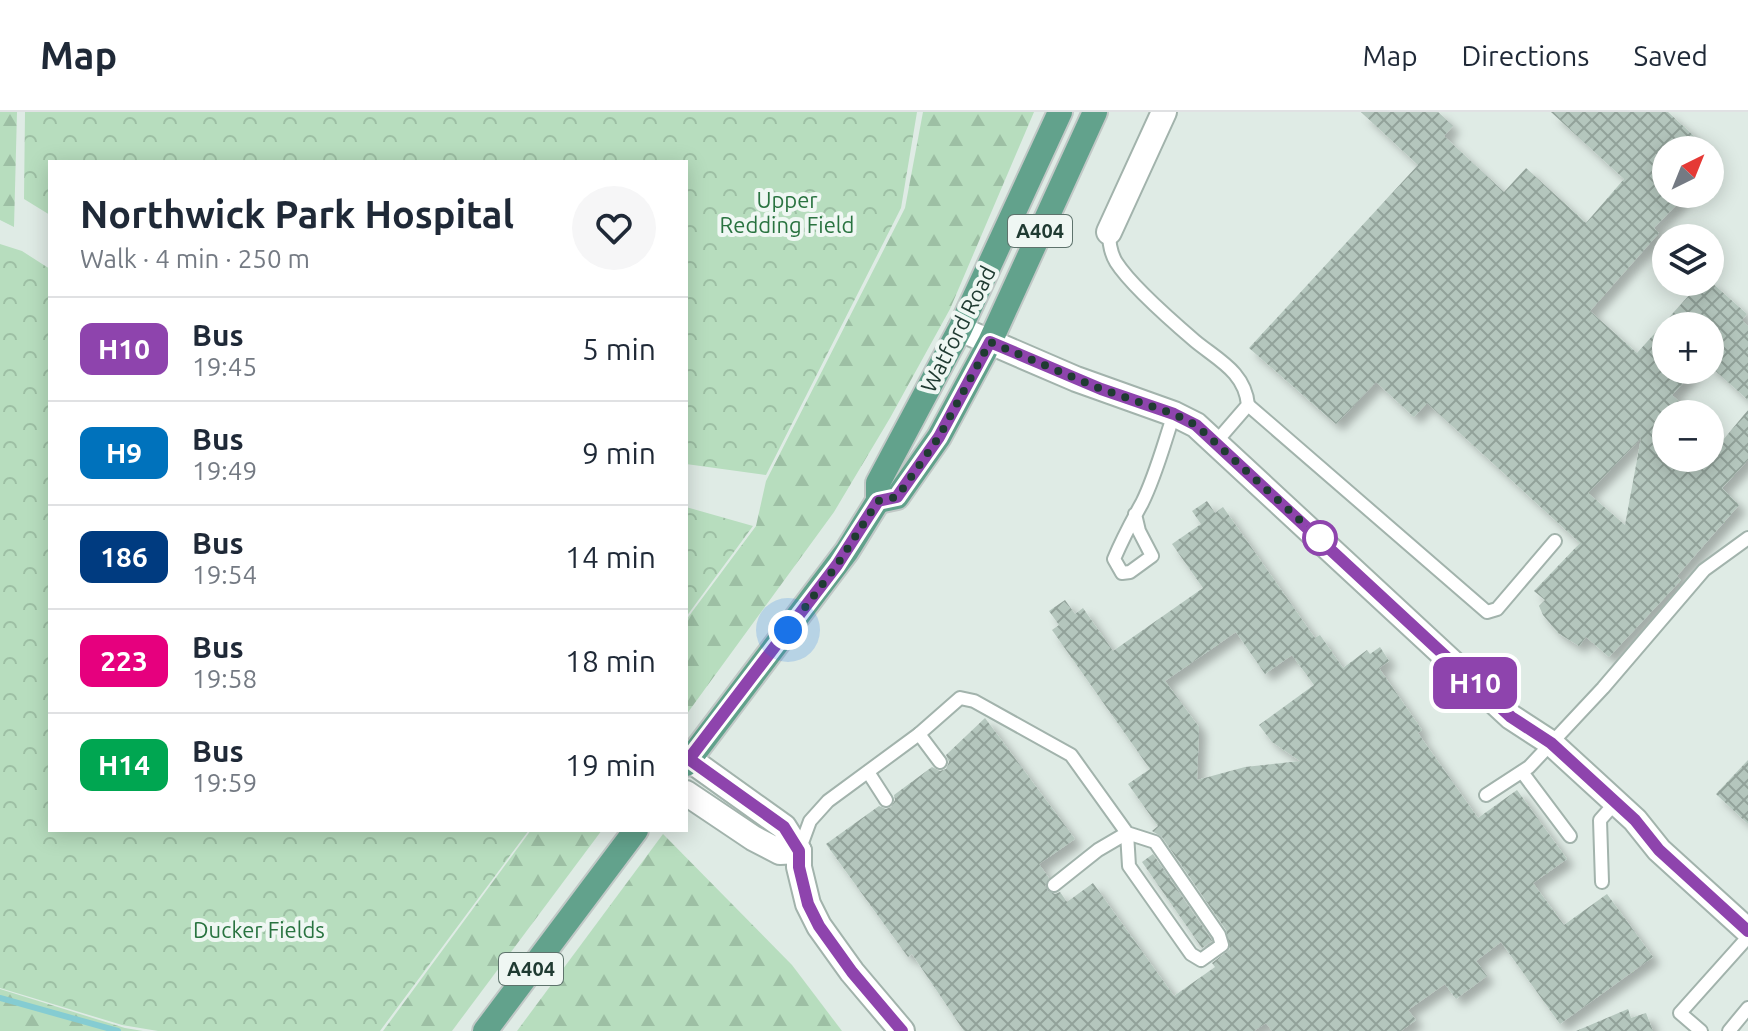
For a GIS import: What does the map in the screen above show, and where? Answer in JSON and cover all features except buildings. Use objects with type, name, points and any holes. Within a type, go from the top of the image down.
[{"type":"main road","name":"Watford Road","points":[[688,761],[837,565],[878,501],[878,483],[960,329],[1060,112]]},
{"type":"main road","name":"Watford Road","points":[[878,501],[897,497],[939,437],[990,342],[1095,112]]},
{"type":"main road","name":"A404","points":[[485,1031],[634,832]]},
{"type":"street","points":[[1109,232],[1164,112]]},
{"type":"street","points":[[960,329],[1101,389],[1174,414],[1196,425],[1511,717],[1551,743],[1616,802],[1659,850],[1748,934]]},
{"type":"street","points":[[688,761],[784,827],[799,851],[799,867],[808,904],[819,926],[852,972],[902,1031]]},
{"type":"street","points":[[688,794],[753,838],[780,852],[799,851]]},
{"type":"lane","points":[[1109,232],[1109,246],[1116,263],[1162,311],[1236,373],[1243,382],[1248,405],[1487,612],[1497,609],[1555,541]]},
{"type":"lane","points":[[1216,442],[1248,405]]},
{"type":"lane","points":[[1135,514],[1151,480],[1174,414]]},
{"type":"lane","points":[[1486,795],[1522,772],[1603,688],[1704,570],[1748,538]]},
{"type":"lane","points":[[799,851],[810,821],[828,801],[919,734],[960,698],[974,701],[1071,755],[1127,833],[1129,866],[1191,954],[1201,960],[1222,945],[1219,935],[1155,842],[1127,833],[1098,850],[1054,885]]},
{"type":"lane","points":[[919,734],[940,762]]},
{"type":"lane","points":[[868,772],[886,800]]},
{"type":"lane","points":[[1522,772],[1570,836]]},
{"type":"lane","points":[[1602,882],[1600,820],[1616,802]]},
{"type":"lane","points":[[1701,1031],[1680,1013],[1748,934]]},
{"type":"lane","points":[[1729,1031],[1748,1008]]},
{"type":"green space","points":[[0,112],[17,112],[14,227],[0,220]]},
{"type":"green space","name":"Upper Redding Field","points":[[25,112],[917,112],[901,208],[766,475],[688,464],[688,160],[48,160],[48,214],[24,199]]},
{"type":"green space","points":[[923,112],[1034,112],[950,309],[890,418],[834,512],[688,712],[688,617],[756,526],[766,481],[905,208]]},
{"type":"green space","name":"Ducker Fields","points":[[0,244],[22,251],[48,268],[48,832],[528,832],[380,1031],[158,1031],[122,1025],[0,988]]},
{"type":"green space","points":[[688,508],[753,526],[688,614]]},
{"type":"green space","points":[[530,832],[601,832],[452,1031],[383,1031]]},
{"type":"green space","points":[[663,834],[792,965],[842,1031],[517,1031]]},
{"type":"green space","points":[[0,989],[125,1028],[143,1031],[0,1031]]},
{"type":"waterway","points":[[0,998],[118,1031]]},
{"type":"bus line","name":"H10","points":[[902,1031],[852,972],[819,926],[808,904],[799,867],[799,851],[784,827],[689,759],[837,565],[878,501],[897,497],[939,437],[990,342],[1196,425],[1511,717],[1551,743],[1616,802],[1659,850],[1748,931]]},
{"type":"route","points":[[788,630],[837,565],[878,501],[897,497],[939,437],[990,342],[1196,425],[1326,544],[1320,538]]}]
